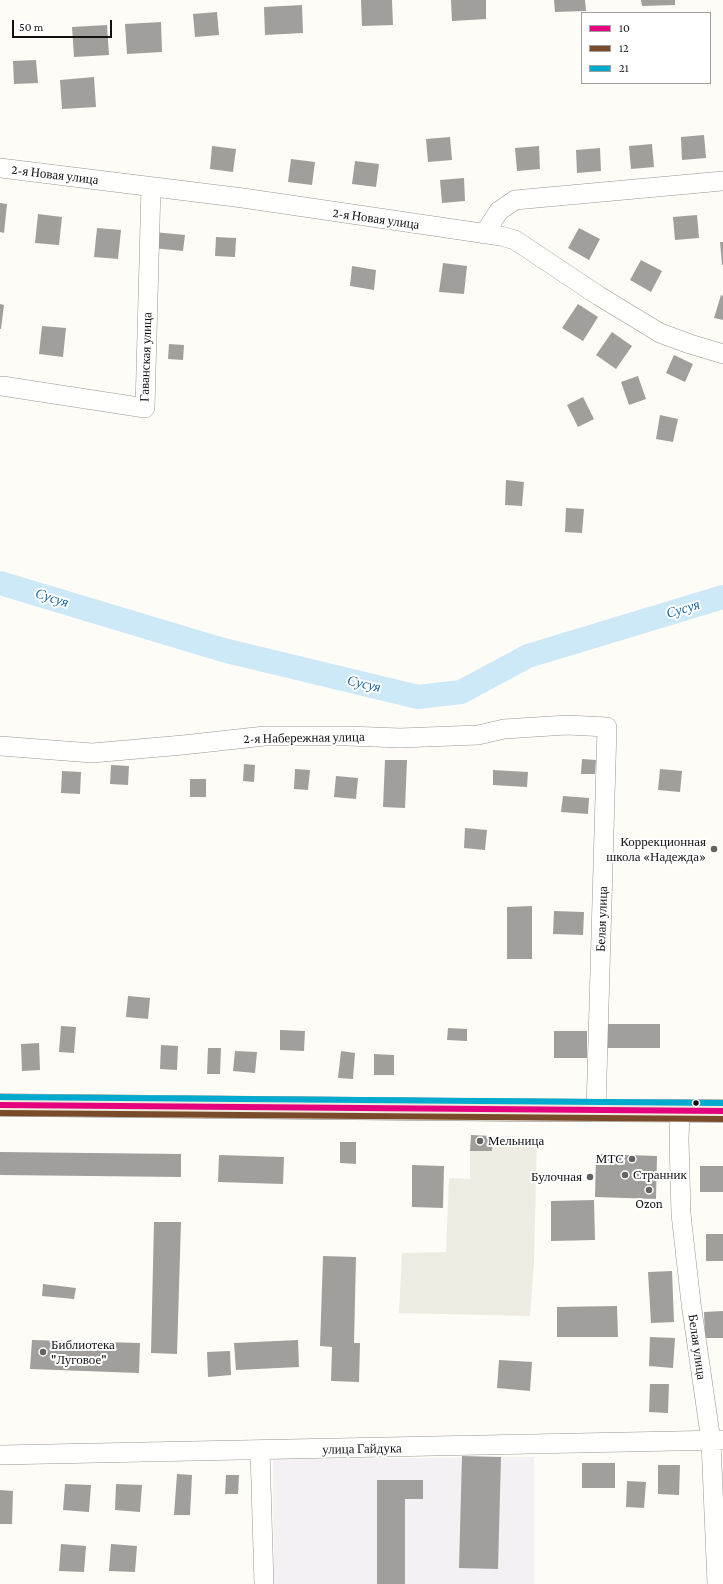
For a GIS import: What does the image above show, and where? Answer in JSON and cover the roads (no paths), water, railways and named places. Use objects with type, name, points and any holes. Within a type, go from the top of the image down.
[{"type":"main road","points":[[0,1105],[680,1111],[723,1110]]},
{"type":"street","name":"2-я Новая улица","points":[[0,168],[243,198],[515,240],[599,296],[660,333],[723,354]]},
{"type":"street","points":[[484,234],[499,211],[515,200],[723,181]]},
{"type":"street","name":"Гаванская улица","points":[[2,386],[145,408],[151,187]]},
{"type":"street","name":"2-я Набережная улица","points":[[0,746],[92,752],[183,745],[265,736],[348,736],[400,738],[478,735],[504,729],[567,724],[607,727]]},
{"type":"street","name":"Белая улица","points":[[596,1110],[607,727]]},
{"type":"street","name":"Белая улица","points":[[680,1111],[679,1140],[681,1214],[691,1303],[717,1441],[717,1584]]},
{"type":"street","name":"улица Гайдука","points":[[0,1455],[717,1441]]},
{"type":"street","points":[[260,1450],[264,1584]]},
{"type":"waterway","name":"Сусуя","points":[[0,583],[223,650],[418,697],[461,692],[528,656],[723,597]]},
{"type":"place","name":"Коррекционная школа «Надежда»","points":[[714,849]]},
{"type":"place","name":"Мельница","points":[[480,1141]]},
{"type":"place","name":"МТС","points":[[632,1159]]},
{"type":"place","name":"Странник","points":[[625,1175]]},
{"type":"place","name":"Булочная","points":[[590,1177]]},
{"type":"place","name":"Ozon","points":[[649,1190]]},
{"type":"place","name":"Библиотека \"Луговое\"","points":[[43,1352]]}]
